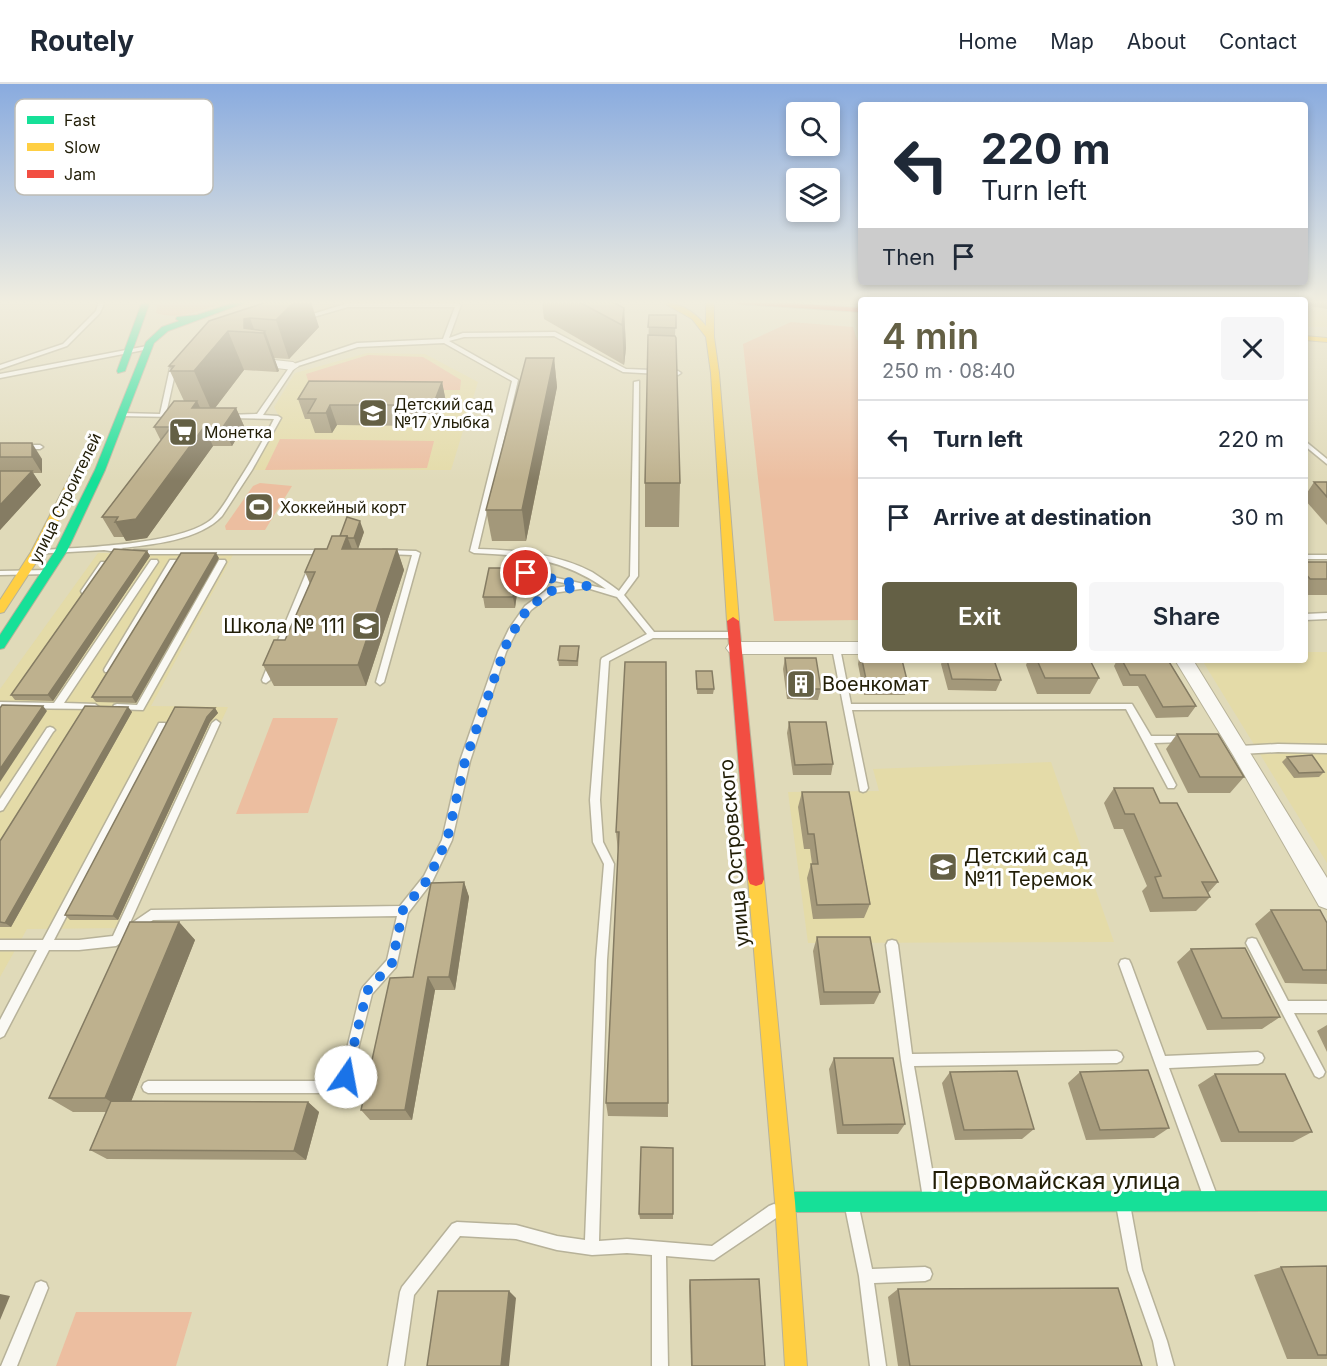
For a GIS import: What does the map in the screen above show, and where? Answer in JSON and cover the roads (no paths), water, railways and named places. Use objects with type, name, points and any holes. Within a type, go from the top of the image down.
[{"type":"street","points":[[115,385],[125,362]]},
{"type":"street","name":"улица Строителей","points":[[0,645],[61,551],[100,470],[142,362]]},
{"type":"street","name":"улица Островского","points":[[713,362],[734,642],[785,1202],[796,1366]]},
{"type":"street","points":[[264,363],[293,366]]},
{"type":"street","name":"улица Строителей","points":[[0,609],[37,552],[79,473],[88,451]]},
{"type":"street","points":[[734,642],[858,648]]},
{"type":"street","points":[[1186,663],[1327,899]]},
{"type":"street","name":"Первомайская улица","points":[[785,1202],[1327,1201]]},
{"type":"lane","points":[[0,367],[15,362]]},
{"type":"lane","points":[[0,376],[76,362]]},
{"type":"lane","points":[[258,416],[293,366],[306,362]]},
{"type":"lane","points":[[482,362],[515,380],[474,551],[513,552],[543,558],[587,573],[620,595],[652,635]]},
{"type":"lane","points":[[608,362],[626,371],[678,373]]},
{"type":"lane","points":[[163,416],[173,368],[183,363]]},
{"type":"lane","points":[[620,595],[634,576],[637,382]]},
{"type":"lane","points":[[121,415],[187,416]]},
{"type":"lane","points":[[37,552],[105,548],[181,536],[198,531],[214,521],[249,472],[278,418],[223,416]]},
{"type":"lane","points":[[1308,445],[1327,462]]},
{"type":"lane","points":[[0,447],[40,447]]},
{"type":"lane","points":[[105,548],[132,552],[340,552]]},
{"type":"lane","points":[[266,680],[318,552]]},
{"type":"lane","points":[[373,552],[416,552],[380,682]]},
{"type":"lane","points":[[1308,557],[1327,557]]},
{"type":"lane","points":[[57,706],[154,562]]},
{"type":"lane","points":[[102,680],[173,562]]},
{"type":"lane","points":[[2,705],[140,708],[222,562]]},
{"type":"lane","points":[[77,601],[104,564]]},
{"type":"lane","points":[[0,573],[48,572]]},
{"type":"lane","points":[[495,575],[526,573],[620,595]]},
{"type":"lane","points":[[148,1087],[328,1087],[346,1077],[367,991],[392,963],[403,910],[428,879],[447,840],[465,761],[502,652],[513,629],[528,608],[551,591],[587,586]]},
{"type":"lane","points":[[1308,617],[1327,616]]},
{"type":"lane","points":[[592,1248],[598,1139],[598,1032],[609,864],[598,842],[595,800],[604,660],[652,635],[734,642]]},
{"type":"lane","points":[[836,648],[849,707],[862,788]]},
{"type":"lane","points":[[2,705],[10,696]]},
{"type":"lane","points":[[86,706],[92,698]]},
{"type":"lane","points":[[849,707],[1129,706],[1171,785]]},
{"type":"lane","points":[[116,940],[216,723]]},
{"type":"lane","points":[[0,1032],[48,945],[162,725]]},
{"type":"lane","points":[[0,807],[50,730]]},
{"type":"lane","points":[[1148,740],[1201,739]]},
{"type":"lane","points":[[1232,742],[1278,748],[1327,749]]},
{"type":"lane","points":[[2,948],[79,945],[116,940],[151,915],[248,908],[403,910]]},
{"type":"lane","points":[[1252,943],[1318,1072]]},
{"type":"lane","points":[[892,945],[907,1060],[931,1203]]},
{"type":"lane","points":[[1125,964],[1212,1202]]},
{"type":"lane","points":[[1286,1007],[1327,1007]]},
{"type":"lane","points":[[907,1060],[1117,1057]]},
{"type":"lane","points":[[1161,1062],[1258,1058]]},
{"type":"lane","points":[[850,1201],[866,1276],[878,1366]]},
{"type":"lane","points":[[396,1366],[407,1292],[457,1229],[516,1232],[557,1243],[592,1248],[627,1246],[714,1253],[785,1202]]},
{"type":"lane","points":[[1122,1202],[1135,1269],[1160,1341],[1166,1366]]},
{"type":"lane","points":[[659,1249],[660,1366]]},
{"type":"lane","points":[[866,1276],[925,1274]]},
{"type":"lane","points":[[9,1366],[41,1288]]},
{"type":"place","name":"Детский сад №17 Улыбка","points":[[373,413]]},
{"type":"place","name":"Монетка","points":[[183,432]]},
{"type":"place","name":"Хоккейный корт","points":[[259,507]]},
{"type":"place","name":"Школа № 111","points":[[366,626]]},
{"type":"place","name":"Военкомат","points":[[801,684]]},
{"type":"place","name":"Детский сад №11 Теремок","points":[[943,867]]}]
